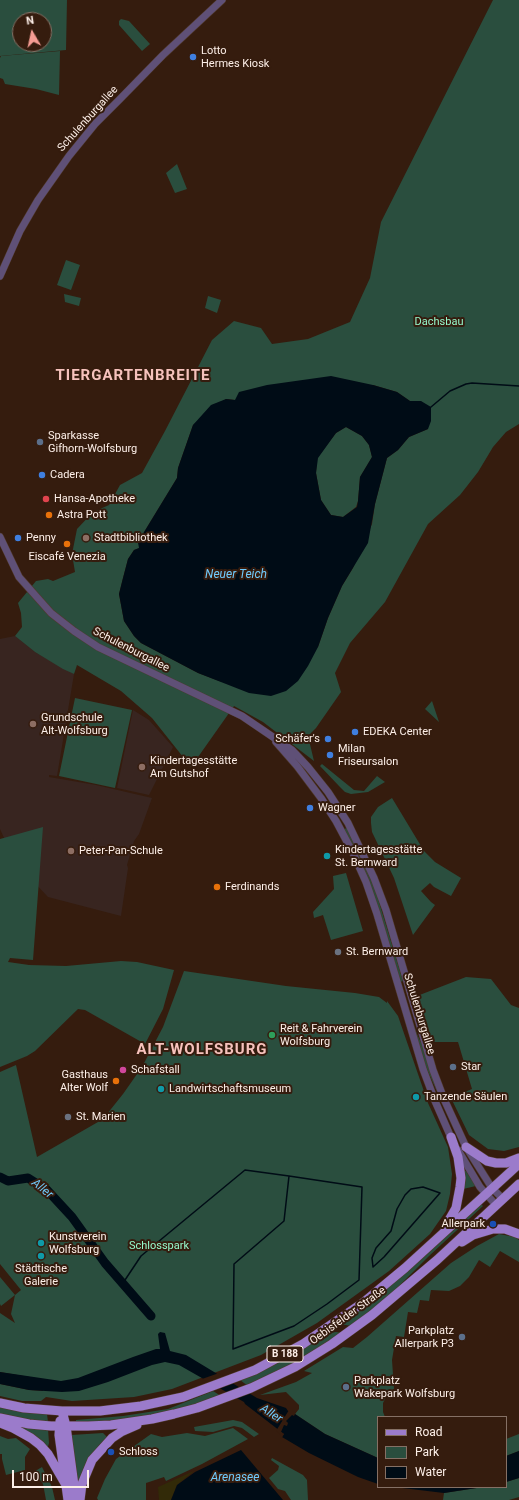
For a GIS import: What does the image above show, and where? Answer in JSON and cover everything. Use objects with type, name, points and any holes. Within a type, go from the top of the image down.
[{"type":"main road","points":[[439,1237],[453,1213],[460,1193],[460,1167],[451,1137]]},
{"type":"main road","points":[[466,1147],[487,1161],[496,1163],[506,1164],[519,1158]]},
{"type":"main road","name":"B 188","points":[[489,1191],[519,1164]]},
{"type":"main road","name":"Oebisfelder Straße","points":[[0,1418],[29,1424],[63,1426],[111,1425],[152,1419],[197,1408],[251,1388],[295,1367],[332,1344],[372,1315],[437,1260],[519,1184]]},
{"type":"main road","name":"Oebisfelder Straße","points":[[0,1403],[24,1408],[62,1411],[100,1411],[141,1406],[183,1397],[236,1378],[277,1359],[331,1326],[385,1285],[489,1191]]},
{"type":"main road","points":[[437,1260],[469,1238],[482,1232],[501,1229],[519,1234]]},
{"type":"main road","points":[[62,1411],[68,1500]]},
{"type":"main road","points":[[80,1500],[82,1484],[86,1472],[92,1460],[103,1446],[121,1432],[152,1419]]},
{"type":"main road","points":[[0,1423],[25,1434],[40,1445],[48,1454],[66,1485]]},
{"type":"main road","points":[[63,1426],[76,1500]]},
{"type":"street","name":"Schulenburgallee","points":[[0,276],[20,231],[38,200],[69,156],[95,124],[163,55],[222,0]]},
{"type":"street","name":"Schulenburgallee","points":[[0,537],[19,576],[51,614],[98,647],[242,716],[292,750],[328,792],[344,816],[360,846],[374,878],[386,910],[433,1070],[444,1099],[466,1147],[489,1191]]},
{"type":"street","name":"Schulenburgallee","points":[[266,732],[297,766],[321,798],[336,821],[353,853],[366,882],[377,914],[435,1101],[451,1137],[474,1177],[500,1202]]},
{"type":"street","points":[[336,821],[344,816]]},
{"type":"shaded area","name":"Peter-Pan-Schule","points":[[15,636],[35,652],[74,674],[57,776],[49,775],[49,777],[96,785],[152,798],[139,834],[134,841],[127,865],[128,868],[121,916],[48,897],[15,862],[0,829],[0,639]]},
{"type":"shaded area","name":"Kindertagesstätte Am Gutshof","points":[[133,710],[149,720],[173,747],[149,795],[117,788]]},
{"type":"green space","points":[[0,0],[67,0],[66,50],[52,51],[52,12],[12,12],[12,52],[44,52],[0,56]]},
{"type":"green space","name":"Dachsbau","points":[[493,0],[519,0],[519,424],[506,432],[493,447],[478,472],[460,495],[428,524],[385,602],[350,643],[335,673],[341,692],[316,728],[308,736],[314,761],[263,722],[234,706],[191,767],[152,718],[121,691],[77,665],[74,674],[63,669],[35,652],[15,636],[22,627],[21,613],[18,603],[36,581],[48,579],[53,581],[75,572],[72,554],[77,529],[93,512],[109,505],[120,485],[142,473],[212,340],[234,321],[261,328],[272,344],[308,339],[350,322],[370,278],[381,222]],"holes":[[[373,385],[397,392],[410,401],[421,401],[428,429],[409,437],[398,450],[387,458],[375,504],[372,524],[353,568],[342,586],[328,618],[318,647],[222,682],[198,673],[141,643],[134,636],[124,621],[119,594],[128,559],[134,550],[140,548],[138,542],[177,478],[178,468],[193,425],[226,399],[235,400]]]},
{"type":"green space","points":[[121,19],[129,21],[150,44],[142,51],[119,25],[119,21]]},
{"type":"green space","points":[[60,51],[59,95],[36,89],[5,84],[3,79],[0,78],[1,56]]},
{"type":"green space","points":[[177,164],[187,189],[175,193],[166,173]]},
{"type":"green space","points":[[66,260],[80,265],[71,290],[57,285]]},
{"type":"green space","points":[[64,294],[81,298],[79,306],[65,302]]},
{"type":"green space","points":[[208,296],[221,300],[217,313],[205,308]]},
{"type":"green space","points":[[346,427],[362,436],[369,445],[372,457],[360,477],[356,507],[343,517],[331,515],[321,500],[316,473],[317,458],[336,433]]},
{"type":"green space","points":[[75,698],[132,710],[115,788],[59,776]]},
{"type":"green space","points":[[432,701],[439,722],[425,709]]},
{"type":"green space","points":[[322,764],[354,790],[364,791],[377,776],[385,782],[368,792],[351,794],[345,792],[339,786],[320,766]]},
{"type":"green space","points":[[392,798],[424,851],[435,862],[461,878],[451,896],[434,887],[430,883],[421,891],[435,905],[413,935],[394,878],[372,832],[371,817],[378,807]]},
{"type":"green space","points":[[43,827],[33,960],[10,958],[8,962],[29,965],[66,966],[121,961],[137,962],[174,970],[163,1009],[145,1044],[85,1010],[78,1009],[35,1051],[27,1056],[0,1067],[0,839]]},
{"type":"green space","points":[[347,828],[372,879],[403,981],[400,982],[344,829]]},
{"type":"green space","points":[[346,873],[363,931],[331,940],[323,915],[314,918],[313,912],[334,889],[333,876]]},
{"type":"green space","name":"Schlosspark","points":[[184,971],[286,986],[355,993],[379,997],[387,1003],[387,1001],[398,1016],[428,1103],[448,1147],[452,1174],[450,1194],[446,1211],[430,1234],[389,1271],[317,1323],[261,1355],[172,1389],[134,1397],[72,1401],[46,1397],[41,1401],[22,1401],[0,1396],[0,1384],[29,1390],[43,1391],[41,1379],[0,1372],[0,1313],[15,1323],[11,1314],[15,1295],[21,1290],[0,1264],[0,1072],[16,1065],[37,1157],[98,1122],[107,1114],[123,1094],[142,1067],[163,1027]]},
{"type":"green space","points":[[466,977],[491,979],[511,1005],[519,1008],[519,1147],[504,1151],[488,1149],[469,1135],[451,1098],[472,1089],[458,1042],[432,1042],[417,996]]},
{"type":"green space","points":[[407,1004],[417,1034],[424,1049],[439,1096],[425,1065]]},
{"type":"green space","points":[[464,1170],[466,1171],[476,1186],[463,1189]]},
{"type":"green space","points":[[480,1203],[483,1206],[392,1293],[351,1326],[340,1324],[365,1306]]},
{"type":"green space","points":[[499,1234],[515,1237],[519,1240],[519,1262],[500,1251],[490,1267],[479,1260],[469,1277],[460,1286],[449,1291],[431,1290],[429,1301],[420,1300],[417,1313],[408,1312],[404,1337],[396,1336],[392,1360],[394,1389],[387,1395],[383,1403],[385,1416],[377,1416],[377,1458],[325,1434],[295,1414],[299,1409],[299,1405],[286,1392],[260,1395],[296,1382],[312,1373],[304,1371],[343,1347],[353,1348],[451,1263]]},
{"type":"green space","points":[[0,1277],[15,1295],[1,1306]]},
{"type":"green space","points":[[328,1333],[343,1333],[300,1360],[248,1386],[240,1380],[280,1362]]},
{"type":"green space","points":[[213,1391],[221,1396],[188,1407],[133,1419],[76,1423],[76,1420],[123,1416],[168,1409]]},
{"type":"green space","points":[[0,1407],[47,1414],[48,1422],[0,1415]]},
{"type":"green space","points":[[233,1420],[242,1422],[259,1434],[254,1437],[242,1428],[234,1426],[213,1432],[195,1431],[194,1427]]},
{"type":"green space","points":[[23,1426],[48,1429],[49,1443],[47,1450],[21,1429]]},
{"type":"green space","points":[[233,1428],[248,1439],[202,1464],[166,1481],[164,1477],[146,1483],[146,1500],[98,1500],[97,1498],[105,1479],[116,1459],[151,1434],[162,1437],[187,1433],[205,1436]]},
{"type":"green space","points":[[103,1433],[107,1437],[89,1458],[78,1484],[71,1435]]},
{"type":"green space","points":[[519,1434],[519,1451],[507,1456],[507,1439]]},
{"type":"green space","points":[[0,1436],[8,1439],[16,1438],[30,1449],[25,1457],[25,1470],[6,1475],[2,1454],[0,1454]]},
{"type":"green space","points":[[272,1458],[303,1475],[307,1480],[308,1500],[291,1500],[285,1491],[278,1489],[269,1478],[278,1470],[279,1466],[271,1460]]},
{"type":"green space","points":[[42,1467],[52,1487],[55,1500],[46,1500],[43,1484],[32,1473]]},
{"type":"green space","points":[[519,1478],[519,1497],[509,1500],[443,1500],[444,1493],[476,1488],[507,1488],[507,1482]]},
{"type":"sand","points":[[194,1471],[177,1485],[171,1500],[159,1500],[158,1487]]},
{"type":"water","name":"Neuer Teich","points":[[331,376],[397,392],[410,401],[421,401],[431,407],[431,421],[428,429],[409,437],[398,450],[387,458],[375,504],[368,543],[342,586],[328,618],[318,647],[308,666],[298,681],[286,691],[271,696],[249,693],[198,673],[141,643],[134,636],[124,621],[119,594],[128,559],[134,550],[139,548],[138,542],[177,478],[178,468],[193,425],[211,405],[226,399],[235,400],[239,392],[267,385]],"holes":[[[346,427],[362,436],[369,445],[372,457],[360,477],[357,507],[343,517],[331,515],[321,500],[316,473],[318,458],[336,433]]]},
{"type":"water","points":[[160,1332],[165,1333],[170,1351],[186,1355],[257,1398],[286,1408],[288,1411],[325,1434],[377,1458],[377,1484],[358,1477],[309,1453],[282,1437],[284,1434],[244,1402],[179,1365],[165,1362],[152,1365],[108,1382],[79,1391],[62,1392],[29,1390],[0,1384],[0,1372],[61,1381],[78,1378],[133,1357],[160,1349],[158,1334]]},
{"type":"water","name":"Arenasee","points":[[241,1450],[283,1500],[171,1500],[177,1485],[195,1472]]},
{"type":"water","points":[[519,1451],[519,1478],[507,1482],[507,1456]]},
{"type":"water","points":[[402,1488],[476,1488],[444,1493]]},
{"type":"pier","points":[[219,1373],[234,1382],[218,1389],[202,1379]]},
{"type":"pier","points":[[289,1410],[296,1412],[294,1416],[292,1415],[286,1421],[288,1423],[287,1426],[284,1425],[281,1432],[284,1434],[281,1439],[281,1435],[276,1431]]},
{"type":"waterway","points":[[431,407],[450,391],[466,384],[472,383],[519,386]]},
{"type":"waterway","points":[[123,1283],[141,1256],[245,1170],[289,1176],[362,1187],[359,1280],[294,1326],[233,1349],[234,1264],[284,1221],[289,1176]]},
{"type":"waterway","name":"Aller","points":[[0,1177],[8,1181],[28,1178],[47,1190],[72,1217],[105,1263],[151,1316]]},
{"type":"waterway","points":[[423,1187],[440,1193],[384,1257],[373,1267],[372,1258],[376,1248],[391,1231],[397,1209],[405,1195],[411,1189],[423,1187]]},
{"type":"place","name":"Lotto Hermes Kiosk","points":[[193,57]]},
{"type":"place","name":"Sparkasse Gifhorn-Wolfsburg","points":[[40,442]]},
{"type":"place","name":"Cadera","points":[[42,475]]},
{"type":"place","name":"Hansa-Apotheke","points":[[46,499]]},
{"type":"place","name":"Astra Pott","points":[[49,515]]},
{"type":"place","name":"Penny","points":[[18,538]]},
{"type":"place","name":"Stadtbibliothek","points":[[86,538]]},
{"type":"place","name":"Eiscafé Venezia","points":[[67,544]]},
{"type":"place","name":"Grundschule Alt-Wolfsburg","points":[[33,724]]},
{"type":"place","name":"EDEKA Center","points":[[355,732]]},
{"type":"place","name":"Schäfer's","points":[[328,739]]},
{"type":"place","name":"Milan Friseursalon","points":[[330,755]]},
{"type":"place","name":"Kindertagesstätte Am Gutshof","points":[[142,767]]},
{"type":"place","name":"Wagner","points":[[310,808]]},
{"type":"place","name":"Peter-Pan-Schule","points":[[71,851]]},
{"type":"place","name":"Kindertagesstätte St. Bernward","points":[[327,856]]},
{"type":"place","name":"Ferdinands","points":[[217,887]]},
{"type":"place","name":"St. Bernward","points":[[338,952]]},
{"type":"place","name":"Reit & Fahrverein Wolfsburg","points":[[272,1035]]},
{"type":"place","name":"Star","points":[[453,1067]]},
{"type":"place","name":"Schafstall","points":[[123,1070]]},
{"type":"place","name":"Gasthaus Alter Wolf","points":[[116,1081]]},
{"type":"place","name":"Landwirtschaftsmuseum","points":[[161,1089]]},
{"type":"place","name":"Tanzende Säulen","points":[[416,1097]]},
{"type":"place","name":"St. Marien","points":[[68,1117]]},
{"type":"place","name":"Allerpark","points":[[493,1224]]},
{"type":"place","name":"Kunstverein Wolfsburg","points":[[41,1243]]},
{"type":"place","name":"Städtische Galerie","points":[[41,1256]]},
{"type":"place","name":"Parkplatz Allerpark P3","points":[[462,1337]]},
{"type":"place","name":"Parkplatz Wakepark Wolfsburg","points":[[346,1387]]},
{"type":"place","name":"Schloss","points":[[111,1452]]},
{"type":"district","name":"TIERGARTENBREITE","points":[[133,376]]},
{"type":"district","name":"ALT-WOLFSBURG","points":[[202,1050]]}]
